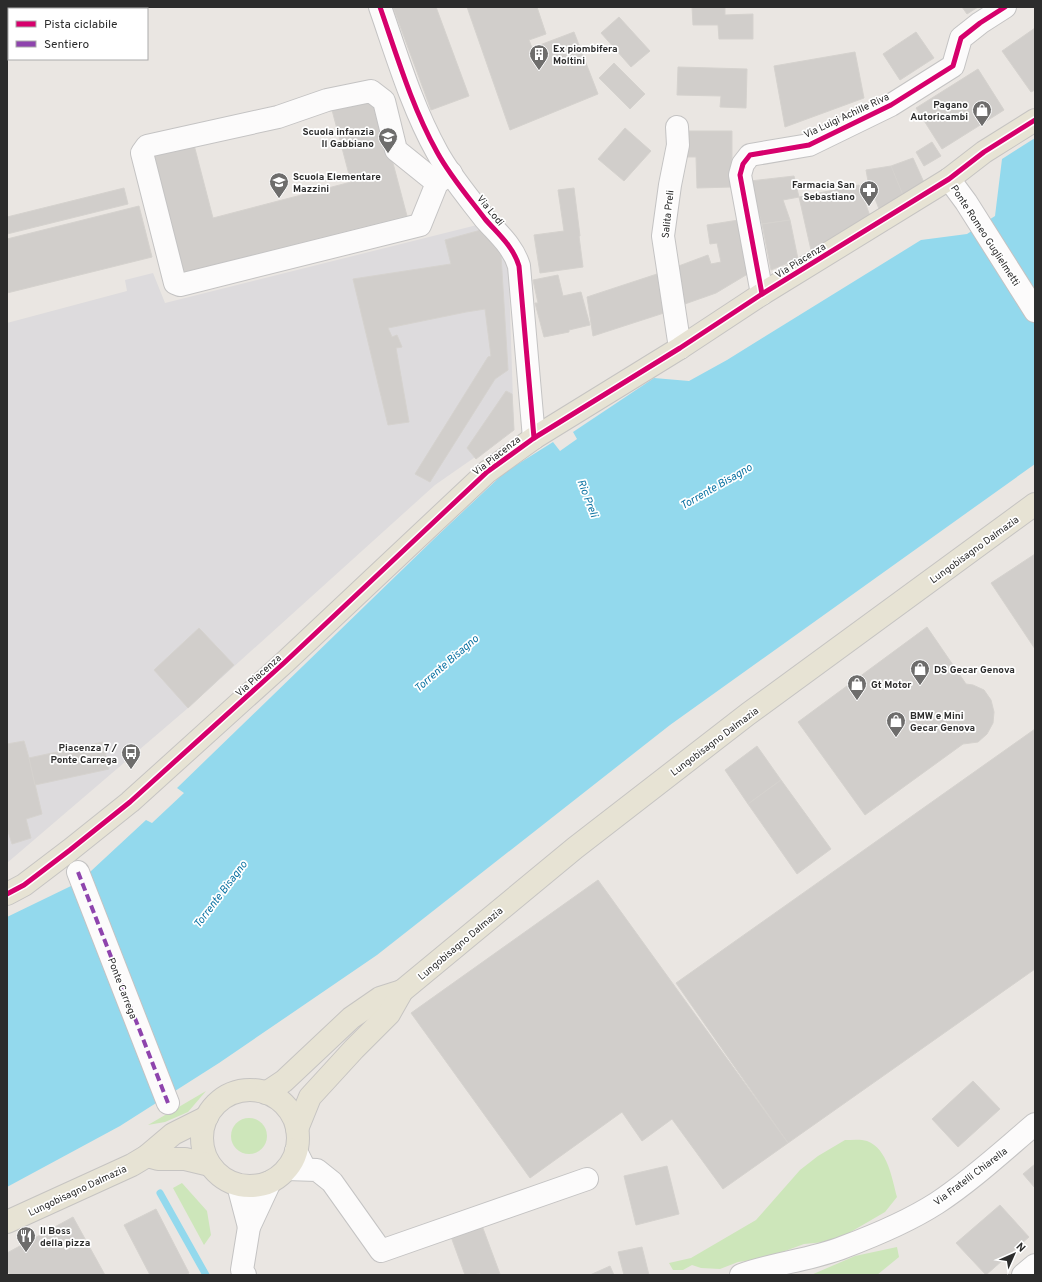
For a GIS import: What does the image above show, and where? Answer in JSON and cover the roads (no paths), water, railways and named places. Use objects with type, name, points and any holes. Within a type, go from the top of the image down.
[{"type":"main road","name":"Via Piacenza","points":[[7,894],[24,885],[130,802],[285,662],[487,472],[534,438],[680,348],[762,294],[949,179],[984,152],[1035,120]]},
{"type":"main road","name":"Lungobisagno Dalmazia","points":[[297,1129],[310,1097],[354,1049],[389,1014],[402,991],[587,838],[748,714],[1035,504]]},
{"type":"main road","name":"Lungobisagno Dalmazia","points":[[266,1093],[284,1081],[351,1018],[380,998],[402,991]]},
{"type":"main road","name":"Lungobisagno Dalmazia","points":[[249,1090],[266,1093],[286,1107],[293,1117],[297,1129],[298,1140],[296,1163],[270,1182],[260,1185],[238,1185],[222,1177],[210,1165],[206,1157],[202,1141],[204,1124],[207,1117],[218,1103],[232,1094],[249,1090]]},
{"type":"main road","name":"Lungobisagno Dalmazia","points":[[7,1222],[132,1165],[147,1156],[173,1134],[207,1117]]},
{"type":"main road","name":"Lungobisagno Dalmazia","points":[[147,1156],[158,1159],[185,1159],[210,1165]]},
{"type":"street","name":"Via Lodi","points":[[380,7],[408,88],[421,120],[437,152],[444,178],[486,220],[511,248],[516,256],[519,266],[534,438]]},
{"type":"street","name":"Via Luigi Achille Riva","points":[[762,294],[740,174],[743,164],[750,155],[809,145],[891,105],[953,66],[961,38],[1005,7]]},
{"type":"street","points":[[371,91],[384,101],[396,150],[444,178],[420,225],[180,285],[175,283],[142,152],[147,146],[278,116],[327,100],[371,91]]},
{"type":"street","name":"Salita Preli","points":[[677,127],[678,145],[670,185],[663,236],[680,348]]},
{"type":"street","name":"Ponte Romeo Guglielmetti","points":[[949,179],[966,202],[1035,312]]},
{"type":"street","name":"Ponte Carrega","points":[[78,872],[168,1103]]},
{"type":"street","name":"Via Fratelli Chiarella","points":[[741,1275],[759,1268],[791,1262],[843,1248],[899,1224],[937,1203],[1035,1124]]},
{"type":"street","points":[[296,1163],[317,1170],[332,1182],[381,1251],[588,1179]]},
{"type":"street","points":[[245,1275],[242,1270],[249,1227],[270,1182]]},
{"type":"street","points":[[238,1185],[249,1227]]},
{"type":"street","points":[[1023,1275],[1035,1265]]},
{"type":"water","points":[[1035,138],[1035,464],[670,725],[377,955],[219,1063],[120,1126],[7,1187],[7,917],[71,886],[91,871],[146,820],[152,823],[184,793],[177,788],[505,472],[553,442],[560,451],[577,439],[573,432],[654,378],[689,381],[727,360],[921,240],[967,234],[995,216],[1002,159]]},
{"type":"waterway","points":[[160,1193],[206,1275]]},
{"type":"place","name":"Ex piombifera Moltini","points":[[539,71]]},
{"type":"place","name":"Pagano Autoricambi","points":[[982,127]]},
{"type":"place","name":"Scuola infanzia Il Gabbiano","points":[[388,154]]},
{"type":"place","name":"Scuola Elementare Mazzini","points":[[279,199]]},
{"type":"place","name":"Farmacia San Sebastiano","points":[[869,207]]},
{"type":"place","name":"DS Gecar Genova","points":[[920,686]]},
{"type":"place","name":"Gt Motor","points":[[857,701]]},
{"type":"place","name":"BMW e Mini Gecar Genova","points":[[896,738]]},
{"type":"place","name":"Piacenza 7 / Ponte Carrega","points":[[131,770]]},
{"type":"place","name":"Il Boss della pizza","points":[[26,1253]]},
{"type":"water label","name":"Torrente Bisagno","points":[[716,486]]},
{"type":"water label","name":"Rio Preli","points":[[588,498]]},
{"type":"water label","name":"Torrente Bisagno","points":[[446,663]]},
{"type":"water label","name":"Torrente Bisagno","points":[[220,894]]}]
